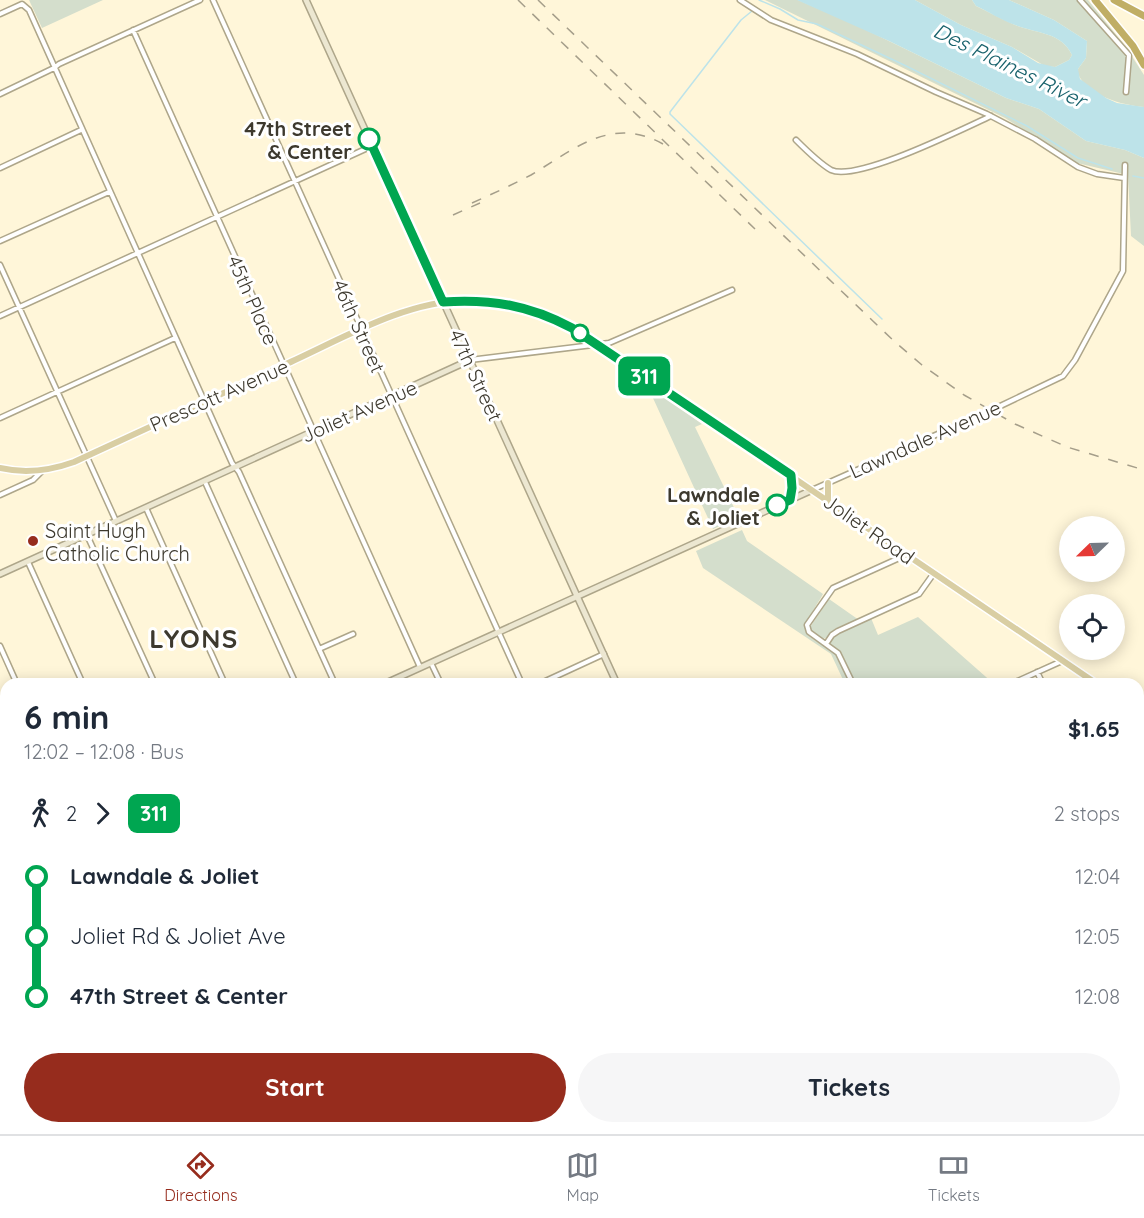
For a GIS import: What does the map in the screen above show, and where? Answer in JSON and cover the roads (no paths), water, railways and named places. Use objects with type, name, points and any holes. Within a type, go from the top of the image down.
[{"type":"highway","points":[[1095,0],[1133,46],[1144,65]]},
{"type":"highway","points":[[1114,0],[1144,16]]},
{"type":"main road","name":"Joliet Road","points":[[443,302],[469,300],[522,307],[548,315],[598,345],[1088,678]]},
{"type":"main road","name":"Prescott Avenue","points":[[42,471],[87,456],[361,330],[413,309],[443,302]]},
{"type":"main road","points":[[0,468],[14,471],[42,471]]},
{"type":"main road","points":[[790,500],[791,475]]},
{"type":"main road","points":[[828,483],[828,500]]},
{"type":"street","points":[[0,94],[59,64],[200,0]]},
{"type":"street","name":"46th Street","points":[[213,0],[519,678]]},
{"type":"street","name":"47th Street","points":[[306,0],[614,678]]},
{"type":"street","points":[[740,0],[771,20],[858,54],[991,116],[1035,139],[1078,167],[1097,174],[1125,178]]},
{"type":"street","points":[[1080,0],[1129,55],[1126,92]]},
{"type":"street","points":[[0,14],[19,5],[25,5],[332,678]]},
{"type":"street","name":"45th Place","points":[[133,30],[282,366],[420,667]]},
{"type":"street","points":[[796,140],[832,170],[843,172],[869,168],[991,116]]},
{"type":"street","points":[[0,168],[81,130]]},
{"type":"street","points":[[0,316],[372,146]]},
{"type":"street","name":"Lawndale Avenue","points":[[397,678],[1063,376],[1075,360],[1123,271],[1125,165]]},
{"type":"street","points":[[0,241],[109,192]]},
{"type":"street","points":[[0,265],[116,522]]},
{"type":"street","name":"Joliet Avenue","points":[[0,574],[470,360],[609,343],[732,290]]},
{"type":"street","points":[[0,418],[176,338]]},
{"type":"street","name":"Prescott Avenue","points":[[0,495],[33,480],[42,471]]},
{"type":"street","points":[[205,482],[293,678]]},
{"type":"street","points":[[146,508],[222,678]]},
{"type":"street","points":[[87,535],[152,678]]},
{"type":"street","points":[[850,678],[839,655],[807,629],[807,625],[833,588],[906,555]]},
{"type":"street","points":[[28,562],[80,678]]},
{"type":"street","points":[[826,644],[838,631],[920,594],[934,573]]},
{"type":"street","points":[[319,649],[352,634]]},
{"type":"street","points":[[0,646],[14,678]]},
{"type":"street","points":[[552,678],[604,654]]},
{"type":"street","points":[[1024,678],[1062,661]]},
{"type":"street","points":[[431,662],[438,678]]},
{"type":"street","points":[[1037,672],[1040,678]]},
{"type":"water","name":"Des Plaines River","points":[[797,0],[915,0],[961,25],[1012,47],[1038,63],[1055,67],[1069,60],[1072,55],[1062,42],[1047,34],[1005,21],[976,6],[972,0],[1009,0],[1054,20],[1087,41],[1086,58],[1078,69],[1080,79],[1117,103],[1144,107],[1144,158],[1125,150],[1086,141],[1039,109],[1006,98],[889,41]]},
{"type":"waterway","points":[[759,0],[798,20],[817,24],[904,65],[1027,126],[1078,158],[1112,169]]},
{"type":"waterway","points":[[752,11],[741,20],[670,114],[882,319]]},
{"type":"waterway","points":[[1133,176],[1144,178]]},
{"type":"railway","points":[[518,0],[755,229]]},
{"type":"railway","points":[[538,0],[895,342],[922,365],[964,395],[1015,424],[1067,447],[1144,470]]},
{"type":"railway","points":[[472,203],[531,175],[593,139],[609,134],[626,133],[644,136],[663,144]]},
{"type":"railway","points":[[453,215],[480,203]]},
{"type":"place","name":"47th Street & Center","points":[[369,139]]},
{"type":"place","name":"Lawndale & Joliet","points":[[777,505]]},
{"type":"place","name":"Saint Hugh Catholic Church","points":[[33,541]]},
{"type":"district","name":"LYONS","points":[[194,638]]}]
